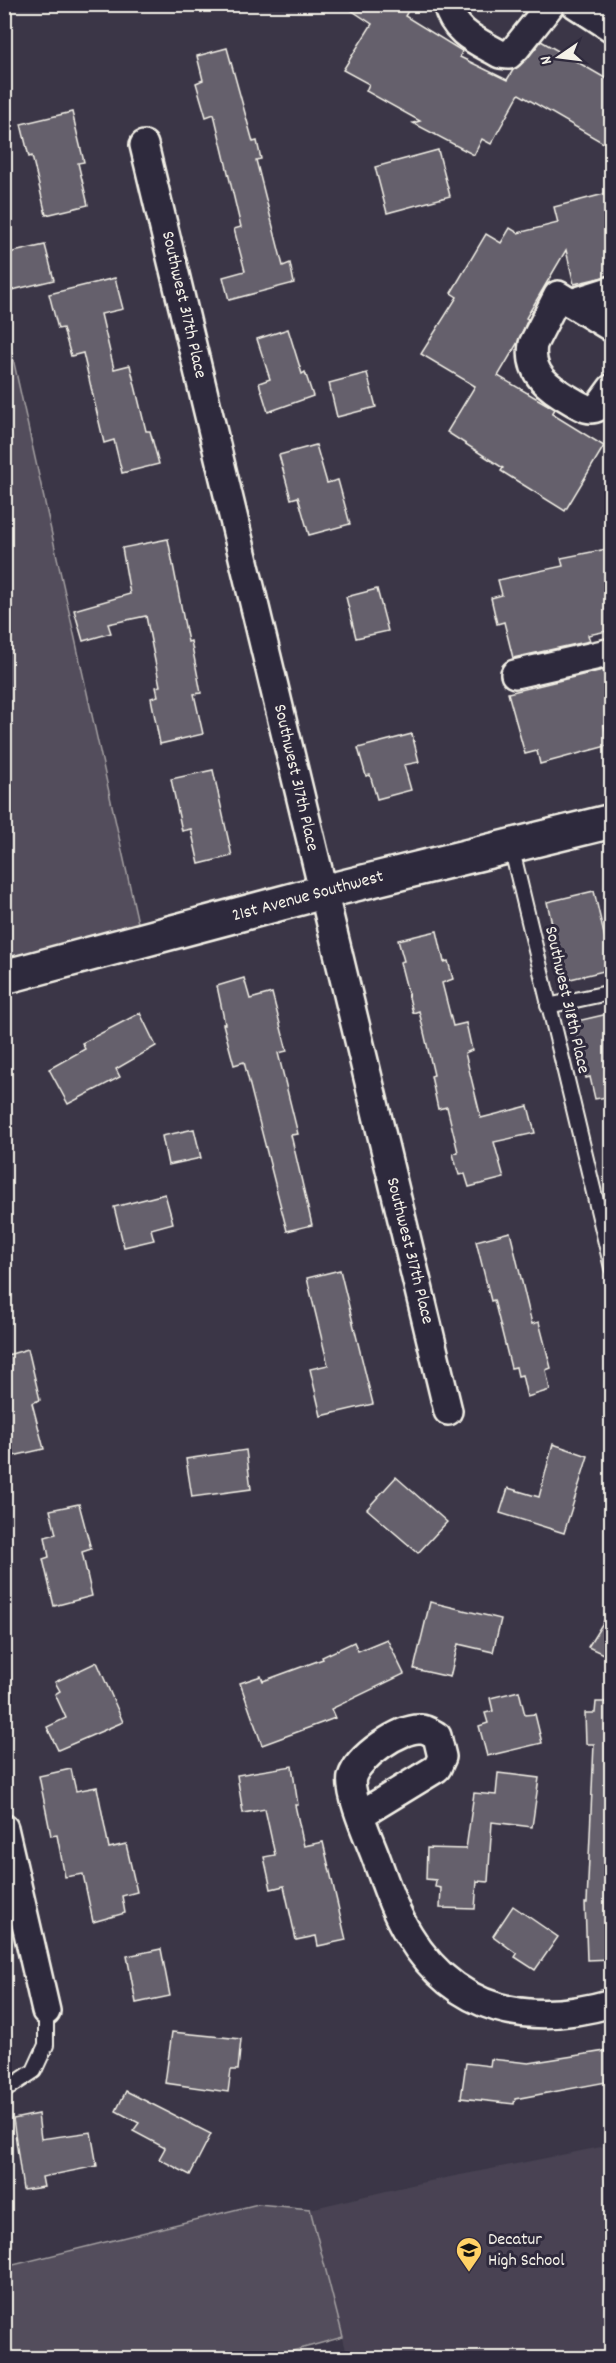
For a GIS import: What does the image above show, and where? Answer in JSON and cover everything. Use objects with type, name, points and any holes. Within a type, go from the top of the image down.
[{"type":"main road","name":"21st Avenue Southwest","points":[[4,977],[323,892],[612,821]]},
{"type":"street","points":[[447,4],[452,20],[463,33],[505,55],[509,55],[516,48],[551,4]]},
{"type":"street","points":[[575,4],[612,28]]},
{"type":"street","name":"Southwest 317th Place","points":[[144,145],[448,1411]]},
{"type":"street","points":[[571,303],[612,290]]},
{"type":"street","points":[[612,328],[558,295],[531,352],[538,375],[550,388],[586,409],[598,407],[612,388]]},
{"type":"street","points":[[514,674],[612,652]]},
{"type":"street","points":[[360,1815],[395,1906],[409,1935],[430,1963],[448,1981],[468,1995],[494,2008],[523,2013],[578,2012],[612,2003]]},
{"type":"street","points":[[4,1828],[46,2011]]},
{"type":"lane","name":"Southwest 318th Place","points":[[511,844],[612,1268]]},
{"type":"lane","points":[[548,1006],[612,992]]},
{"type":"lane","points":[[4,2091],[34,2071],[46,2045],[46,2011]]},
{"type":"shaded area","points":[[4,318],[142,941],[4,977]]},
{"type":"shaded area","name":"Decatur High School","points":[[611,2145],[611,2358],[348,2358],[310,2209],[420,2183]]},
{"type":"shaded area","points":[[258,2204],[310,2209],[343,2337],[268,2358],[5,2358],[5,2267]]},
{"type":"building","points":[[342,4],[412,4],[405,16],[462,51],[460,57],[507,80],[513,70],[527,59],[541,41],[612,82],[612,148],[519,94],[491,144],[482,139],[474,155],[413,123],[420,121],[366,91],[369,84],[343,70],[372,24]]},
{"type":"building","points":[[227,48],[253,142],[257,141],[261,159],[256,160],[283,266],[290,263],[294,283],[229,300],[223,277],[245,271],[234,229],[241,227],[214,114],[206,117],[196,83],[203,80],[197,56]]},
{"type":"building","points":[[72,112],[84,162],[78,163],[88,205],[46,215],[32,156],[29,157],[21,124]]},
{"type":"building","points":[[438,150],[450,196],[387,213],[375,167]]},
{"type":"building","points":[[608,193],[612,205],[612,275],[574,284],[566,250],[526,318],[528,319],[518,342],[498,376],[555,409],[552,414],[604,446],[565,511],[501,471],[503,468],[447,432],[475,386],[421,354],[457,297],[451,293],[486,234],[501,243],[510,228],[518,233],[558,223],[554,207]]},
{"type":"building","points":[[45,245],[54,280],[4,292],[4,254]]},
{"type":"building","points":[[115,278],[123,309],[101,314],[114,369],[130,365],[146,431],[150,431],[159,464],[122,473],[114,440],[104,443],[83,353],[71,356],[63,328],[58,329],[49,294]]},
{"type":"building","points":[[288,329],[302,374],[305,372],[313,396],[268,412],[259,383],[270,379],[257,339]]},
{"type":"building","points":[[367,373],[376,407],[337,417],[329,383]]},
{"type":"building","points":[[316,445],[327,483],[338,480],[350,524],[309,535],[298,497],[291,499],[279,455]]},
{"type":"building","points":[[168,539],[188,642],[191,641],[201,693],[194,694],[203,734],[160,744],[151,698],[158,696],[156,687],[160,686],[146,616],[108,624],[111,633],[83,641],[74,610],[130,594],[122,548]]},
{"type":"building","points":[[612,548],[612,630],[588,635],[590,641],[513,658],[504,622],[497,624],[491,598],[502,595],[498,580],[563,566],[561,558]]},
{"type":"building","points":[[377,589],[388,631],[356,638],[346,597]]},
{"type":"building","points":[[603,670],[612,704],[612,723],[604,725],[610,745],[540,764],[537,751],[525,754],[508,693]]},
{"type":"building","points":[[412,734],[419,762],[404,765],[411,790],[377,799],[370,775],[366,776],[358,748]]},
{"type":"building","points":[[213,770],[232,856],[199,864],[191,829],[182,831],[171,779]]},
{"type":"building","points":[[594,891],[612,969],[562,981],[548,925],[552,924],[547,902]]},
{"type":"building","points":[[437,931],[444,962],[448,961],[453,979],[442,983],[453,1026],[466,1023],[472,1050],[465,1053],[481,1118],[528,1106],[535,1133],[494,1142],[504,1178],[469,1187],[465,1174],[459,1175],[453,1154],[458,1152],[447,1107],[438,1109],[431,1076],[434,1075],[419,1011],[413,1013],[400,962],[404,961],[398,940]]},
{"type":"building","points":[[244,978],[250,999],[272,993],[287,1051],[278,1053],[298,1134],[291,1135],[312,1225],[287,1231],[244,1062],[234,1065],[223,1024],[225,1024],[217,986]]},
{"type":"building","points":[[140,1013],[156,1046],[116,1069],[120,1077],[68,1104],[49,1069],[85,1049],[82,1043]]},
{"type":"building","points":[[612,1013],[612,1096],[595,1099],[590,1077],[586,1078],[573,1022]]},
{"type":"building","points":[[194,1129],[201,1158],[168,1165],[162,1136]]},
{"type":"building","points":[[165,1194],[173,1223],[151,1229],[154,1240],[124,1247],[114,1207]]},
{"type":"building","points":[[510,1232],[532,1324],[539,1322],[551,1368],[546,1370],[550,1390],[527,1397],[522,1375],[518,1376],[516,1367],[511,1368],[476,1241]]},
{"type":"building","points":[[340,1270],[373,1404],[321,1416],[310,1369],[328,1365],[307,1278]]},
{"type":"building","points":[[28,1349],[40,1400],[32,1403],[44,1449],[4,1458],[4,1356]]},
{"type":"building","points":[[553,1444],[588,1456],[564,1533],[500,1513],[508,1488],[539,1497]]},
{"type":"building","points":[[246,1450],[251,1489],[192,1497],[186,1459]]},
{"type":"building","points":[[396,1477],[447,1522],[418,1553],[367,1509]]},
{"type":"building","points":[[79,1504],[91,1549],[82,1552],[92,1596],[54,1606],[43,1559],[49,1557],[45,1537],[56,1534],[50,1510]]},
{"type":"building","points":[[430,1602],[501,1619],[493,1652],[458,1644],[450,1677],[414,1669]]},
{"type":"building","points":[[612,1608],[612,1658],[588,1647]]},
{"type":"building","points":[[387,1639],[404,1674],[331,1709],[335,1718],[262,1745],[240,1683],[261,1676],[263,1681],[323,1659],[322,1657],[354,1642],[358,1651]]},
{"type":"building","points":[[97,1662],[123,1722],[58,1750],[47,1727],[66,1718],[55,1694],[60,1691],[55,1682]]},
{"type":"building","points":[[519,1691],[525,1715],[535,1714],[542,1743],[487,1756],[479,1726],[488,1723],[485,1713],[493,1711],[490,1698]]},
{"type":"building","points":[[596,1702],[612,1702],[612,1959],[587,1960],[585,1903],[587,1903],[594,1744],[586,1744],[585,1713],[595,1713]]},
{"type":"building","points":[[292,1766],[298,1805],[295,1805],[304,1846],[323,1842],[346,1940],[318,1946],[316,1936],[296,1940],[284,1886],[271,1889],[264,1857],[275,1855],[265,1809],[243,1813],[237,1775]]},
{"type":"building","points":[[71,1769],[76,1791],[97,1787],[109,1848],[126,1844],[137,1892],[122,1896],[125,1913],[93,1922],[83,1874],[65,1877],[57,1835],[51,1836],[39,1776]]},
{"type":"building","points":[[498,1773],[539,1778],[532,1827],[492,1822],[488,1882],[477,1881],[475,1909],[440,1908],[441,1888],[435,1887],[436,1880],[426,1879],[427,1848],[466,1849],[474,1793],[496,1795]]},
{"type":"building","points":[[513,1906],[558,1937],[535,1970],[515,1957],[517,1954],[493,1936]]},
{"type":"building","points":[[161,1949],[170,1996],[136,2003],[127,1956]]},
{"type":"building","points":[[172,2032],[241,2039],[238,2070],[231,2070],[228,2092],[165,2083]]},
{"type":"building","points":[[612,2050],[612,2081],[515,2099],[514,2104],[461,2098],[466,2063],[490,2066],[491,2059],[529,2063]]},
{"type":"building","points":[[126,2091],[211,2134],[190,2175],[159,2159],[165,2148],[133,2131],[139,2123],[116,2111]]},
{"type":"building","points":[[38,2114],[41,2139],[91,2132],[97,2166],[42,2177],[44,2187],[23,2190],[13,2119]]},
{"type":"place","name":"Decatur High School","points":[[469,2273]]}]
